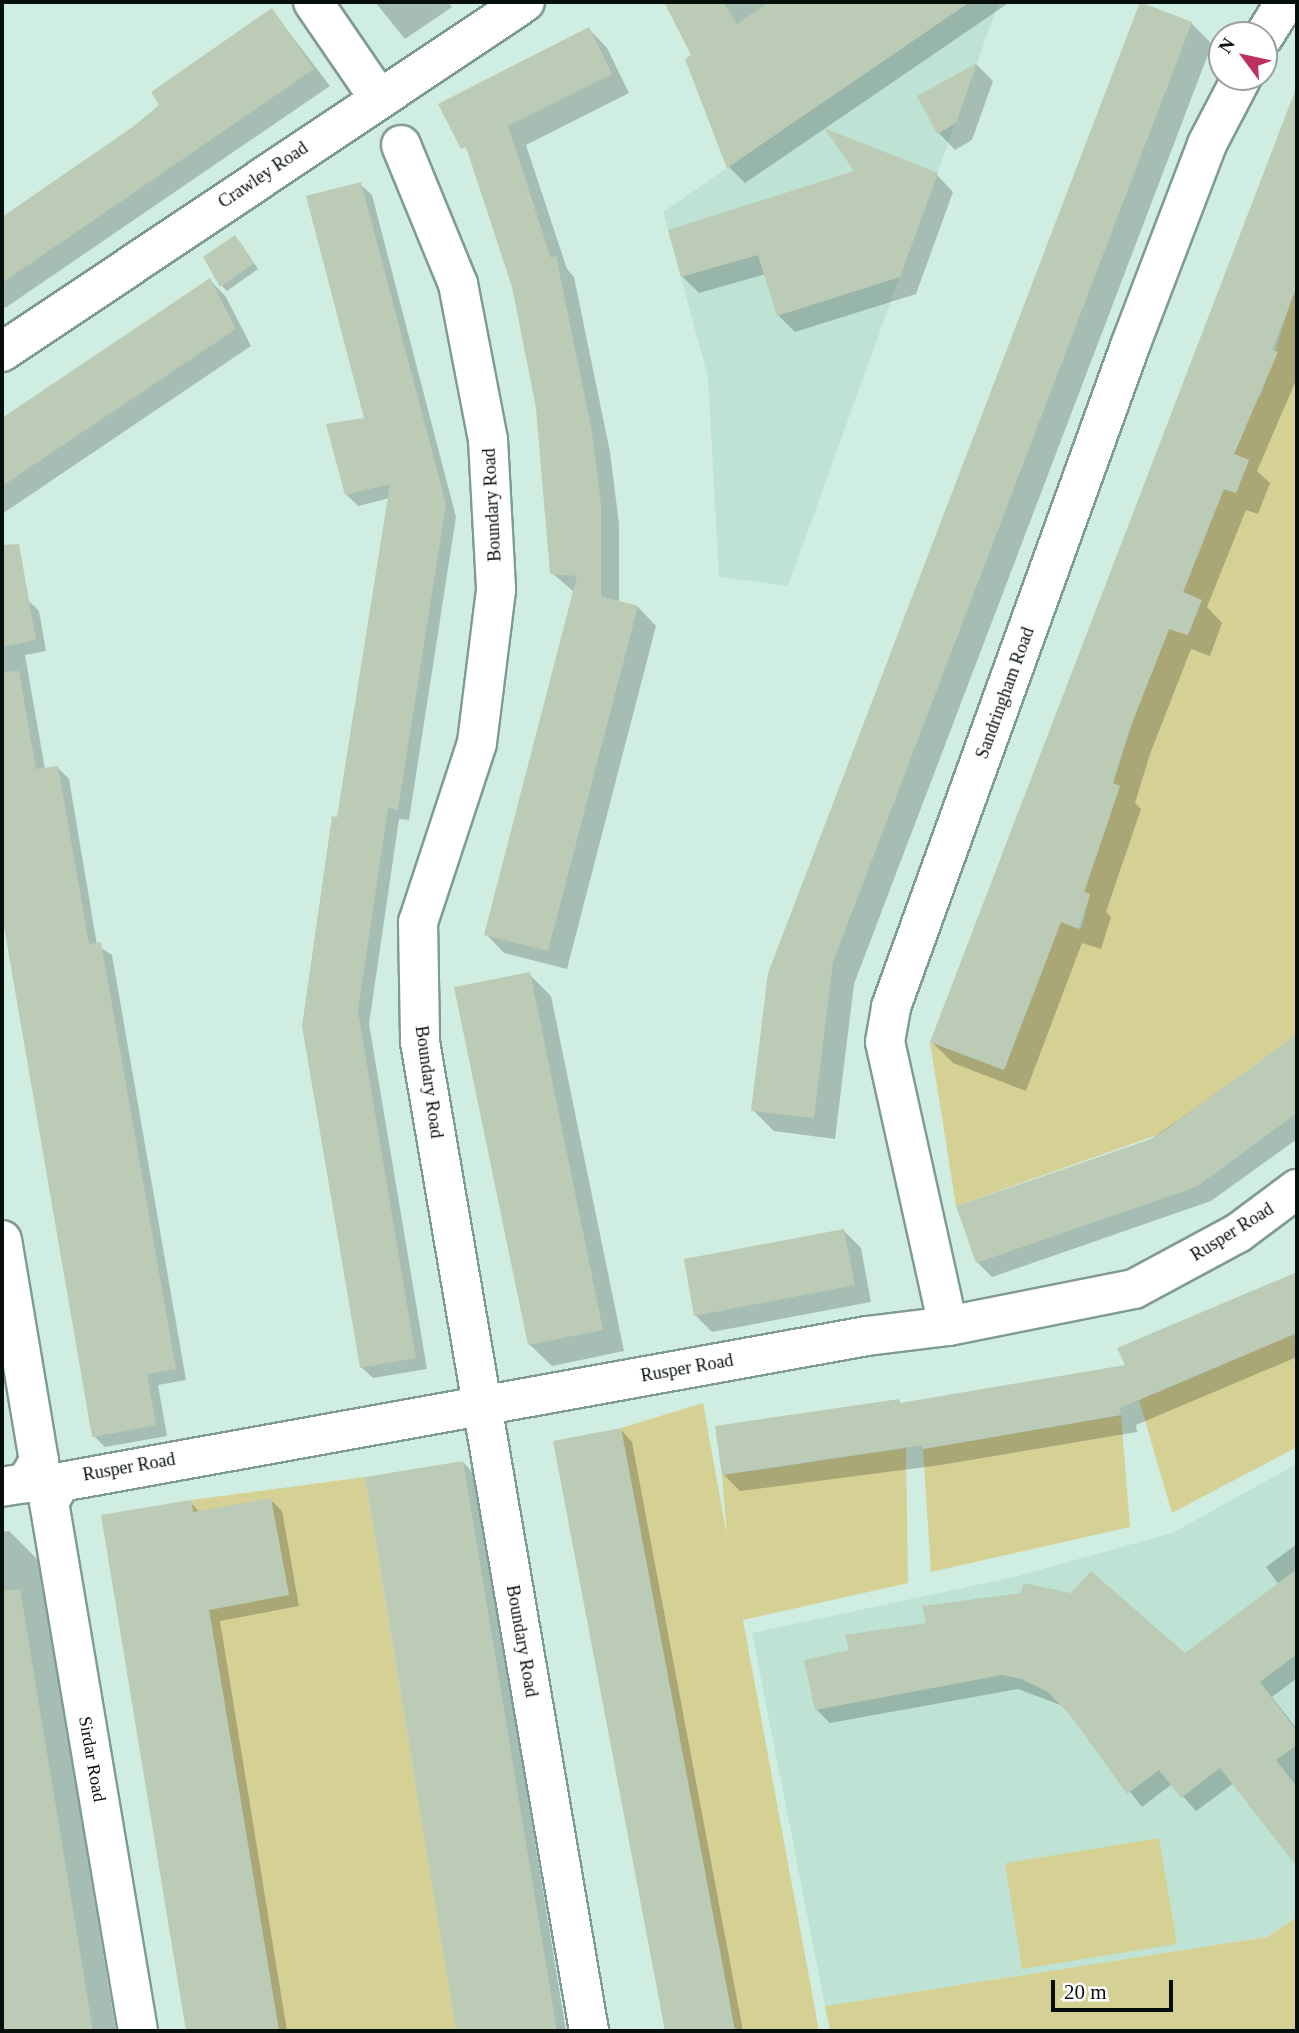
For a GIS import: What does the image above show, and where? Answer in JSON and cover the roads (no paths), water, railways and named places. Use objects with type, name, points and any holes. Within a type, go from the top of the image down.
[{"type":"street","points":[[313,2],[378,97]]},
{"type":"street","name":"Crawley Road","points":[[2,352],[378,97],[526,2]]},
{"type":"street","points":[[1273,21],[1285,2]]},
{"type":"street","name":"Sandringham Road","points":[[948,1326],[886,1042],[891,1007],[1140,321],[1207,144],[1235,91]]},
{"type":"street","name":"Boundary Road","points":[[401,145],[458,284],[489,454],[496,590],[477,743],[418,922],[420,1042],[589,2031]]},
{"type":"street","name":"Rusper Road","points":[[30,1483],[867,1336],[948,1326],[1134,1289],[1238,1233],[1297,1189]]},
{"type":"street","name":"Sirdar Road","points":[[2,1240],[39,1461],[30,1483],[49,1502],[138,2031]]}]
